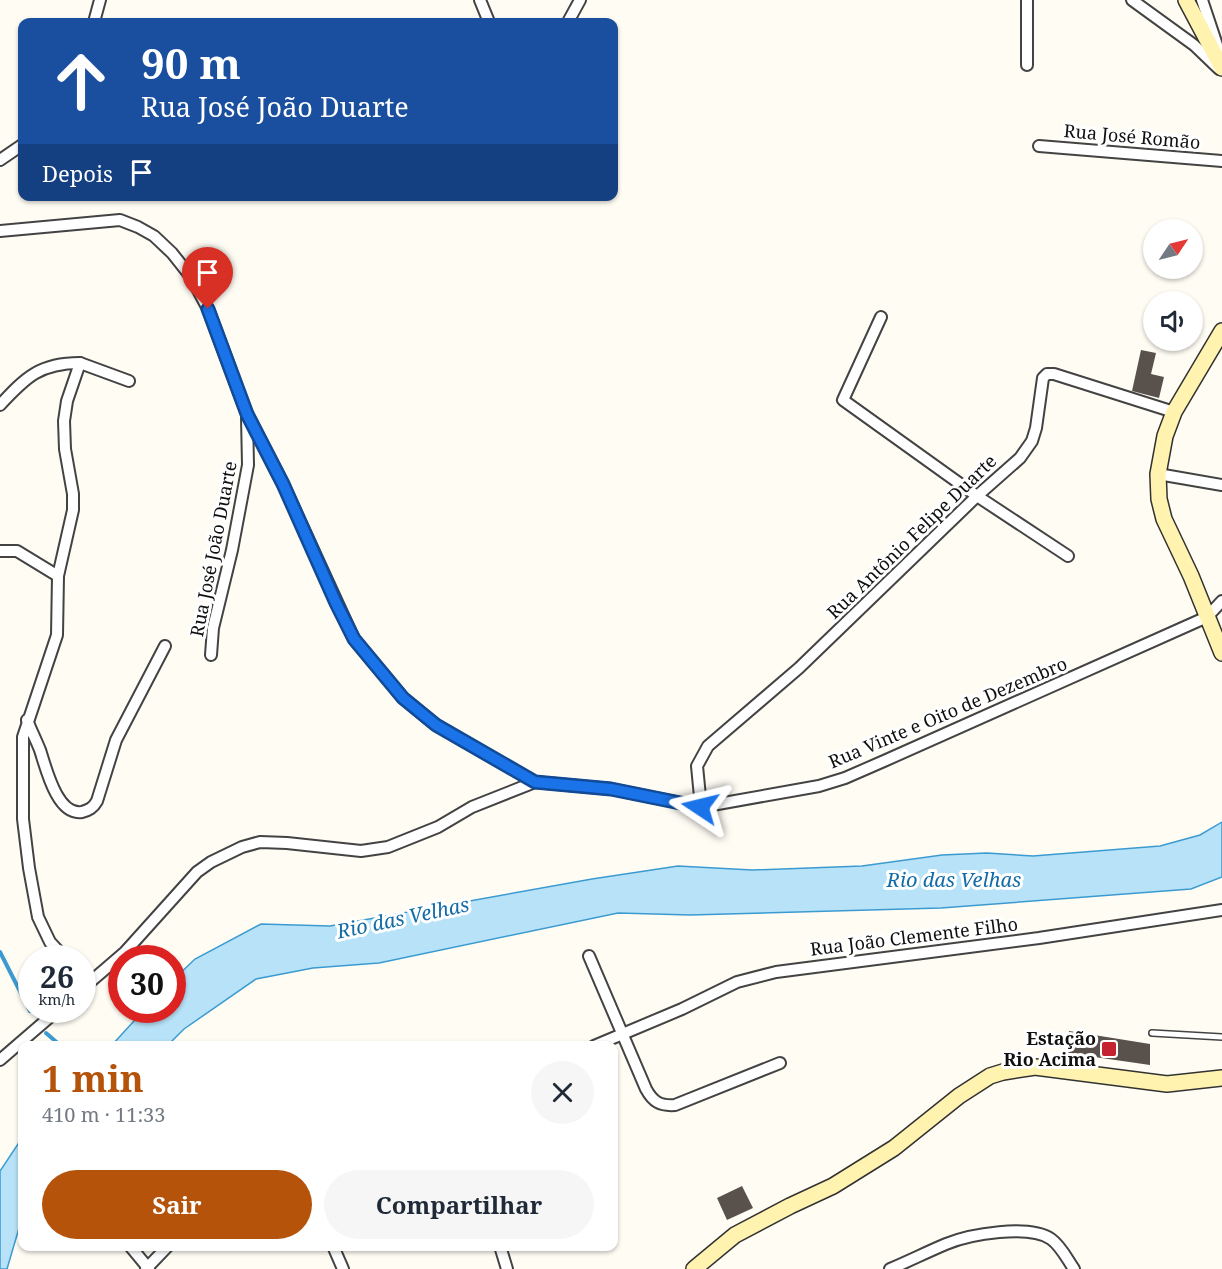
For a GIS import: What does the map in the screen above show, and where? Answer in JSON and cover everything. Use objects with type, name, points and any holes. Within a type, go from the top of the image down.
[{"type":"main road","points":[[1186,0],[1222,70]]},
{"type":"main road","points":[[1220,340],[1174,412],[1165,436],[1158,474],[1159,498],[1164,519],[1222,653]]},
{"type":"main road","points":[[694,1269],[735,1235],[833,1186],[894,1148],[959,1096],[990,1076],[1035,1067],[1167,1084],[1222,1078]]},
{"type":"street","points":[[95,18],[100,0]]},
{"type":"street","points":[[480,0],[487,18]]},
{"type":"street","points":[[570,18],[580,0]]},
{"type":"street","points":[[1027,0],[1027,65]]},
{"type":"street","points":[[1132,0],[1194,45],[1222,70]]},
{"type":"street","points":[[1202,0],[1222,63]]},
{"type":"street","name":"Rua José Romão","points":[[1039,146],[1222,161]]},
{"type":"street","points":[[0,159],[18,148]]},
{"type":"street","name":"Rua José João Duarte","points":[[0,231],[120,220],[154,236],[172,253],[191,277],[208,309],[247,414],[283,484],[354,639],[403,698],[436,725],[535,782]]},
{"type":"street","points":[[881,317],[843,399],[977,496],[1068,556]]},
{"type":"street","points":[[0,405],[29,377],[46,367],[61,363],[80,363],[129,381]]},
{"type":"street","points":[[53,945],[44,932],[38,916],[29,868],[23,799],[22,736],[57,635],[58,576],[73,510],[73,494],[65,449],[67,400],[80,363]]},
{"type":"street","name":"Rua Antônio Felipe Duarte","points":[[700,807],[697,766],[708,746],[800,668],[977,496],[1020,458],[1030,445],[1038,420],[1043,378],[1048,373],[1174,412]]},
{"type":"street","name":"Rua José João Duarte","points":[[211,655],[213,628],[232,550],[248,465],[247,414]]},
{"type":"street","points":[[1158,474],[1222,485]]},
{"type":"street","points":[[0,551],[17,551],[58,576]]},
{"type":"street","points":[[1207,617],[1222,601]]},
{"type":"street","name":"Rua Vinte e Oito de Dezembro","points":[[96,974],[125,952],[197,872],[230,851],[260,843],[361,851],[388,847],[438,827],[472,807],[535,782],[611,789],[700,807],[819,786],[845,778],[1207,617]]},
{"type":"street","points":[[27,720],[49,776],[64,805],[78,813],[92,808],[97,801],[116,740],[165,646]]},
{"type":"street","name":"Rua João Clemente Filho","points":[[607,1041],[737,982],[776,972],[1039,939],[1222,910]]},
{"type":"street","points":[[589,956],[646,1089],[651,1098],[661,1105],[675,1105],[780,1063]]},
{"type":"street","points":[[22,1041],[43,1023]]},
{"type":"street","points":[[0,1060],[18,1044]]},
{"type":"street","points":[[890,1269],[949,1243],[1000,1232],[1021,1231],[1036,1232],[1053,1240],[1074,1269]]},
{"type":"street","points":[[134,1251],[147,1268],[163,1251]]},
{"type":"street","points":[[335,1251],[343,1269]]},
{"type":"street","points":[[502,1251],[507,1269]]},
{"type":"lane","points":[[1152,1034],[1222,1036]]},
{"type":"water","name":"Rio das Velhas","points":[[1222,822],[1222,877],[1191,889],[941,908],[690,915],[618,913],[379,963],[313,968],[256,979],[184,1029],[172,1041],[116,1041],[132,1023],[186,1023],[186,968],[195,959],[261,924],[330,926],[592,879],[678,866],[752,870],[862,866],[942,855],[987,853],[1033,856],[1160,846],[1200,835]]},
{"type":"water","points":[[18,1144],[18,1232],[7,1269],[0,1269],[0,1171]]},
{"type":"building","points":[[1141,350],[1156,353],[1151,374],[1164,377],[1159,398],[1132,391]]},
{"type":"building","name":"Estação Rio Acima","points":[[1069,1031],[1150,1044],[1150,1065],[1067,1053]]},
{"type":"building","points":[[742,1186],[753,1208],[727,1220],[717,1198]]},
{"type":"waterway","points":[[0,952],[18,987]]},
{"type":"waterway","points":[[46,1033],[55,1041]]},
{"type":"place","name":"Estação Rio Acima","points":[[1109,1049]]},
{"type":"route","points":[[208,309],[247,414],[283,484],[354,639],[403,698],[436,725],[535,782],[611,789],[700,807]]}]
